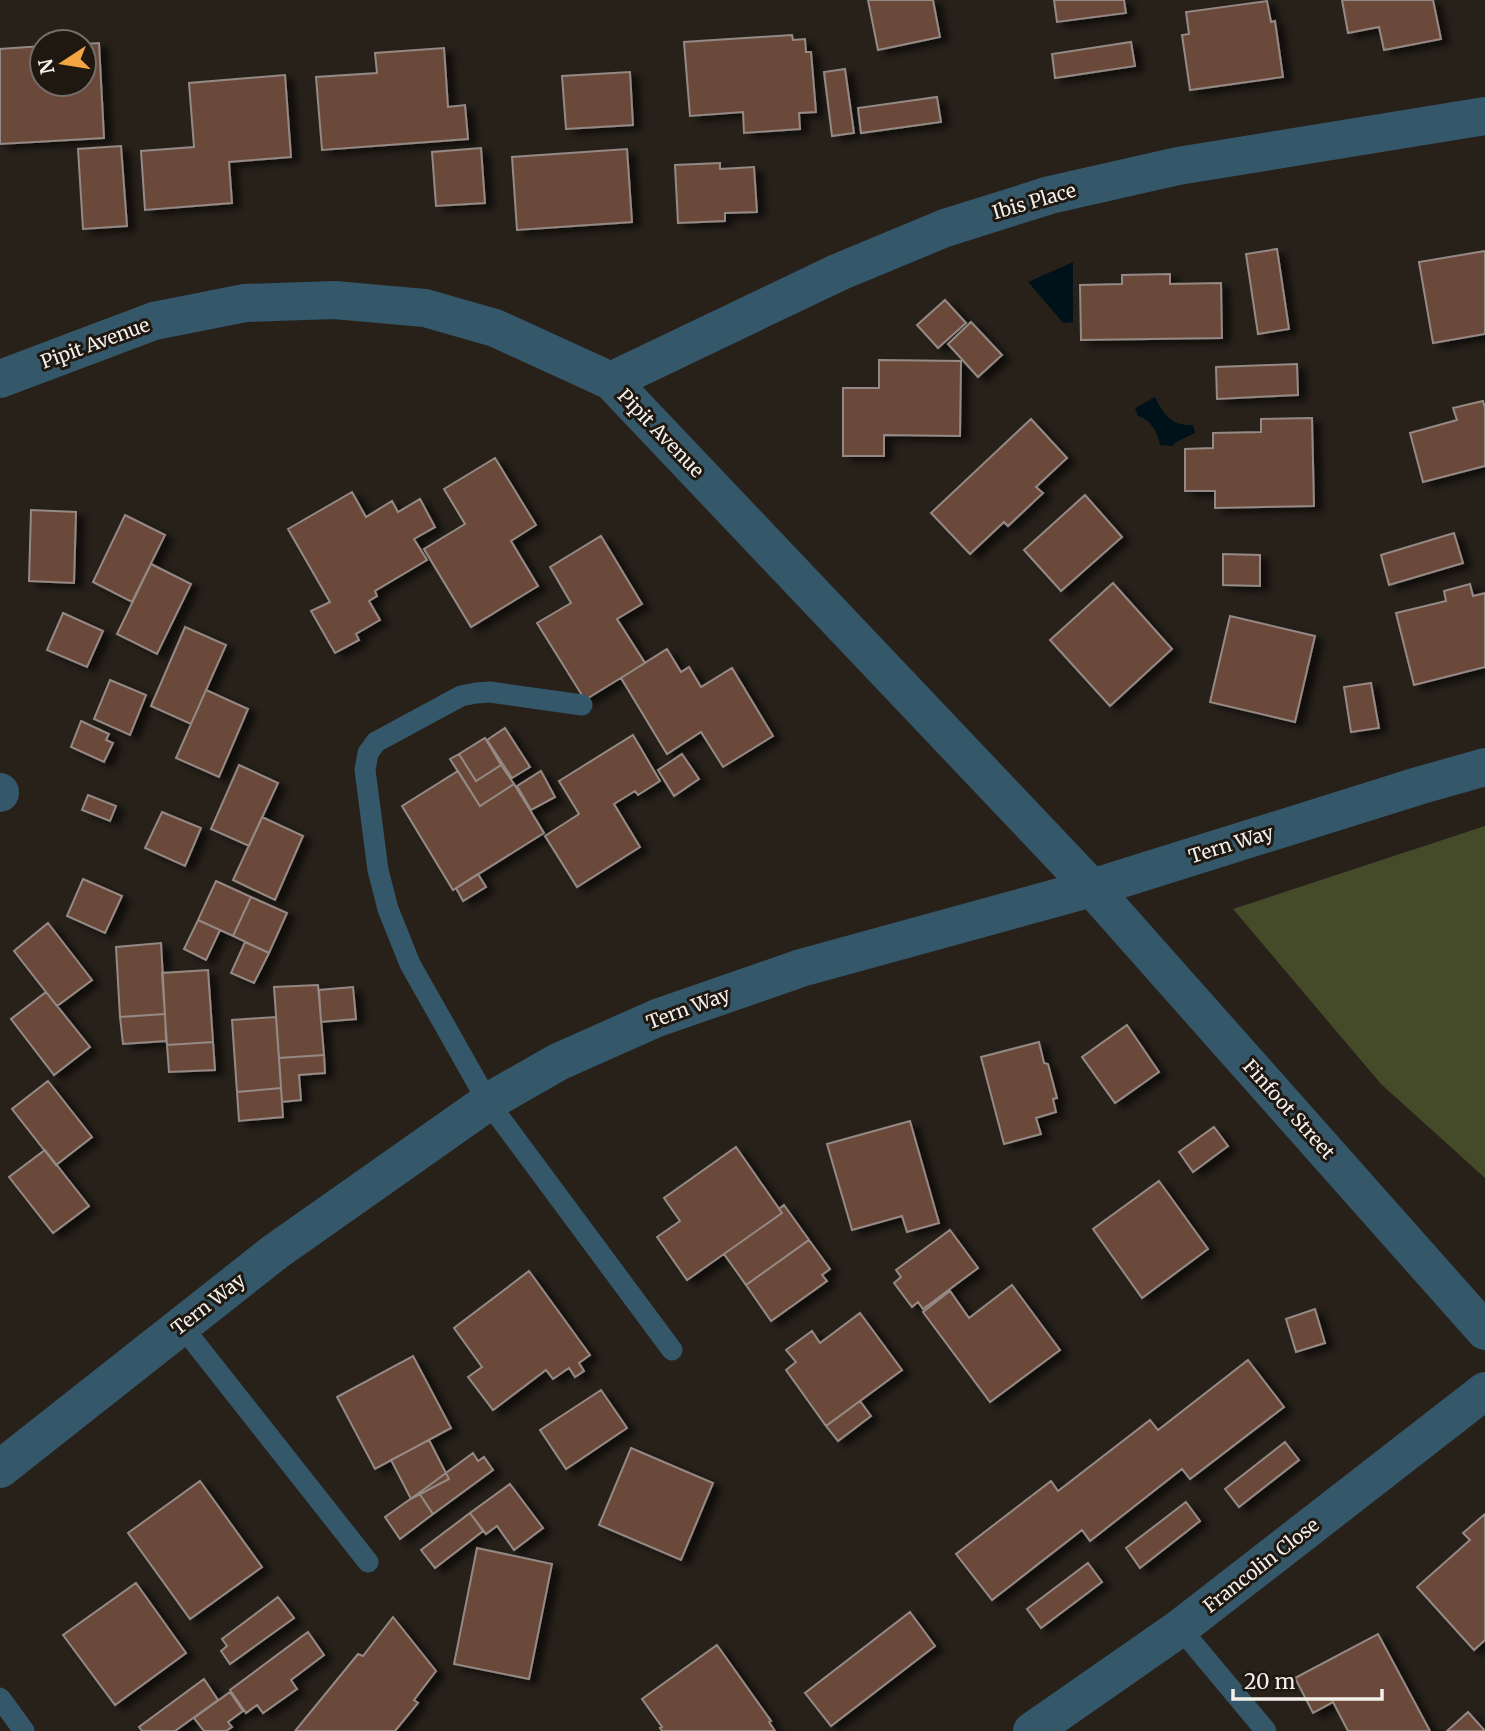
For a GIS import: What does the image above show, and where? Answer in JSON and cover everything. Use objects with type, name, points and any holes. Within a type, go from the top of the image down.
[{"type":"street","name":"Ibis Place","points":[[611,381],[839,272],[945,229],[1049,195],[1178,166],[1485,116]]},
{"type":"street","name":"Pipit Avenue","points":[[0,379],[154,321],[245,303],[334,299],[425,308],[495,328],[611,381],[1092,888]]},
{"type":"street","name":"Tern Way","points":[[0,1469],[275,1252],[488,1102],[558,1062],[657,1018],[801,968],[1092,888],[1485,767]]},
{"type":"street","name":"Finfoot Street","points":[[1092,888],[1485,1331]]},
{"type":"street","name":"Francolin Close","points":[[1032,1731],[1180,1628],[1485,1391]]},
{"type":"lane","points":[[582,705],[490,692],[476,693],[461,696],[376,742],[368,753],[365,770],[377,870],[388,909],[410,964],[488,1102],[672,1350]]},
{"type":"lane","points":[[181,1325],[368,1562]]},
{"type":"lane","points":[[1180,1628],[1266,1731]]},
{"type":"lane","points":[[0,1698],[24,1731]]},
{"type":"green space","points":[[1485,826],[1485,1178],[1381,1084],[1233,909]]},
{"type":"shaded area","points":[[1073,262],[1073,322],[1063,323],[1028,282]]},
{"type":"shaded area","points":[[1155,397],[1169,418],[1179,424],[1193,425],[1195,433],[1173,446],[1160,445],[1153,427],[1138,416],[1135,408]]},
{"type":"building","points":[[868,0],[933,0],[940,37],[878,50]]},
{"type":"building","points":[[1054,0],[1124,0],[1126,13],[1057,22]]},
{"type":"building","points":[[1342,0],[1433,0],[1441,39],[1384,50],[1379,27],[1348,33]]},
{"type":"building","points":[[1267,1],[1271,22],[1275,21],[1283,77],[1190,90],[1182,35],[1189,34],[1186,12]]},
{"type":"building","points":[[792,35],[793,40],[805,39],[806,52],[811,52],[816,112],[799,113],[800,129],[744,133],[743,112],[690,116],[684,42]]},
{"type":"building","points":[[1131,42],[1135,66],[1055,78],[1052,54]]},
{"type":"building","points":[[98,43],[104,138],[0,144],[0,49],[28,47],[28,98],[98,98]]},
{"type":"building","points":[[444,48],[448,107],[465,105],[468,139],[322,150],[316,77],[377,73],[375,53]]},
{"type":"building","points":[[845,69],[854,133],[832,136],[824,72]]},
{"type":"building","points":[[630,72],[633,125],[566,129],[562,76]]},
{"type":"building","points":[[285,75],[291,157],[229,162],[232,203],[145,210],[141,151],[194,147],[189,83]]},
{"type":"building","points":[[937,97],[941,122],[861,133],[858,108]]},
{"type":"building","points":[[121,146],[127,226],[83,229],[78,149]]},
{"type":"building","points":[[481,148],[485,203],[436,206],[432,152]]},
{"type":"building","points":[[627,149],[632,222],[517,230],[512,157]]},
{"type":"building","points":[[720,163],[720,169],[754,167],[757,212],[725,213],[725,221],[678,223],[675,165]]},
{"type":"building","points":[[1277,249],[1289,329],[1258,334],[1246,254]]},
{"type":"building","points":[[1485,251],[1485,334],[1433,343],[1419,262]]},
{"type":"building","points":[[1170,274],[1170,284],[1221,283],[1222,338],[1081,340],[1080,285],[1122,284],[1122,275]]},
{"type":"building","points":[[945,300],[966,323],[938,348],[917,325]]},
{"type":"building","points":[[971,322],[1002,355],[978,377],[948,344]]},
{"type":"building","points":[[879,360],[961,361],[960,436],[884,435],[884,456],[843,456],[843,388],[879,388]]},
{"type":"building","points":[[1297,364],[1298,395],[1217,399],[1216,367]]},
{"type":"building","points":[[1483,401],[1485,466],[1423,482],[1410,433],[1457,420],[1453,408]]},
{"type":"building","points":[[1312,418],[1314,506],[1215,508],[1215,491],[1185,491],[1185,449],[1213,448],[1213,433],[1261,432],[1261,419]]},
{"type":"building","points":[[1031,419],[1067,458],[1036,487],[1043,493],[1008,526],[1004,522],[970,554],[931,513]]},
{"type":"building","points":[[495,458],[536,525],[511,541],[538,586],[471,627],[424,549],[465,524],[444,489]]},
{"type":"building","points":[[352,492],[366,517],[392,501],[398,512],[420,499],[435,527],[414,539],[427,560],[375,591],[377,596],[369,601],[380,620],[356,634],[359,640],[335,653],[311,611],[330,602],[288,529]]},
{"type":"building","points":[[1085,495],[1122,537],[1061,591],[1024,550]]},
{"type":"building","points":[[31,510],[76,512],[74,583],[29,581]]},
{"type":"building","points":[[125,515],[165,535],[132,602],[93,582]]},
{"type":"building","points":[[1454,533],[1463,563],[1389,585],[1381,555]]},
{"type":"building","points":[[601,536],[642,604],[617,619],[645,663],[585,700],[537,623],[571,603],[550,567]]},
{"type":"building","points":[[1223,554],[1260,555],[1260,586],[1223,585]]},
{"type":"building","points":[[151,564],[191,584],[157,654],[117,634]]},
{"type":"building","points":[[1113,583],[1172,649],[1110,706],[1050,640]]},
{"type":"building","points":[[1470,584],[1473,596],[1485,593],[1485,667],[1414,685],[1396,613],[1446,601],[1444,591]]},
{"type":"building","points":[[63,613],[103,631],[87,667],[47,650]]},
{"type":"building","points":[[1230,616],[1315,636],[1295,722],[1210,702]]},
{"type":"building","points":[[185,627],[226,645],[191,724],[151,706]]},
{"type":"building","points":[[667,649],[681,672],[689,667],[701,687],[732,668],[773,736],[723,767],[701,732],[667,754],[621,678]]},
{"type":"building","points":[[110,680],[146,695],[130,735],[94,719]]},
{"type":"building","points":[[1371,683],[1379,728],[1351,732],[1344,687]]},
{"type":"building","points":[[206,690],[248,709],[219,777],[176,758]]},
{"type":"building","points":[[81,721],[109,734],[106,740],[113,743],[104,762],[71,747]]},
{"type":"building","points":[[505,728],[530,767],[512,778],[487,740]]},
{"type":"building","points":[[633,735],[660,781],[638,795],[635,791],[614,804],[640,847],[577,887],[545,836],[579,814],[559,781]]},
{"type":"building","points":[[485,738],[501,765],[476,781],[459,754]]},
{"type":"building","points":[[459,754],[476,781],[501,765],[514,784],[480,806],[450,759]]},
{"type":"building","points":[[682,754],[699,779],[674,796],[658,770]]},
{"type":"building","points":[[239,765],[278,783],[249,846],[211,829]]},
{"type":"building","points":[[458,771],[480,806],[514,784],[544,833],[453,890],[402,806]]},
{"type":"building","points":[[541,771],[555,797],[531,810],[517,786]]},
{"type":"building","points":[[88,795],[116,806],[110,821],[82,810]]},
{"type":"building","points":[[162,812],[201,828],[185,866],[145,848]]},
{"type":"building","points":[[262,817],[303,836],[275,900],[233,880]]},
{"type":"building","points":[[478,874],[486,887],[463,901],[456,888]]},
{"type":"building","points":[[83,879],[122,896],[105,933],[67,916]]},
{"type":"building","points":[[216,881],[251,897],[233,936],[198,920]]},
{"type":"building","points":[[251,897],[287,913],[269,953],[233,936]]},
{"type":"building","points":[[198,920],[220,930],[206,960],[184,949]]},
{"type":"building","points":[[48,923],[92,980],[57,1006],[14,951]]},
{"type":"building","points":[[245,942],[269,953],[254,983],[231,973]]},
{"type":"building","points":[[161,943],[165,1014],[120,1017],[116,947]]},
{"type":"building","points":[[208,970],[213,1042],[167,1045],[162,973]]},
{"type":"building","points":[[318,985],[324,1055],[279,1058],[274,987]]},
{"type":"building","points":[[353,987],[356,1019],[321,1022],[319,990]]},
{"type":"building","points":[[46,992],[90,1047],[54,1075],[11,1019]]},
{"type":"building","points":[[165,1014],[166,1041],[123,1044],[120,1017]]},
{"type":"building","points":[[276,1017],[281,1088],[237,1092],[232,1020]]},
{"type":"building","points":[[1127,1025],[1159,1072],[1115,1103],[1082,1057]]},
{"type":"building","points":[[213,1042],[215,1070],[169,1072],[167,1045]]},
{"type":"building","points":[[1039,1042],[1057,1098],[1053,1099],[1056,1112],[1036,1118],[1041,1134],[1004,1144],[981,1057]]},
{"type":"building","points":[[324,1055],[325,1073],[299,1075],[301,1100],[282,1102],[279,1058]]},
{"type":"building","points":[[48,1081],[92,1137],[56,1165],[12,1109]]},
{"type":"building","points":[[281,1088],[283,1117],[239,1121],[237,1092]]},
{"type":"building","points":[[910,1121],[939,1223],[907,1232],[902,1216],[852,1230],[827,1144]]},
{"type":"building","points":[[1214,1127],[1228,1146],[1193,1172],[1179,1152]]},
{"type":"building","points":[[736,1147],[782,1213],[687,1280],[657,1237],[680,1221],[664,1198]]},
{"type":"building","points":[[45,1150],[89,1206],[53,1233],[9,1177]]},
{"type":"building","points":[[1159,1181],[1208,1249],[1142,1298],[1093,1229]]},
{"type":"building","points":[[784,1205],[809,1240],[746,1285],[724,1254],[782,1213],[779,1209]]},
{"type":"building","points":[[950,1230],[978,1268],[923,1309],[918,1302],[912,1307],[894,1283],[901,1277],[896,1270]]},
{"type":"building","points":[[809,1240],[830,1269],[822,1275],[827,1281],[771,1321],[746,1285]]},
{"type":"building","points":[[529,1271],[590,1355],[579,1363],[584,1371],[575,1377],[569,1368],[553,1379],[546,1370],[493,1410],[468,1377],[482,1367],[454,1328]]},
{"type":"building","points":[[1012,1285],[1060,1350],[990,1402],[923,1312],[950,1291],[969,1318]]},
{"type":"building","points":[[1315,1309],[1325,1343],[1296,1352],[1286,1319]]},
{"type":"building","points":[[860,1313],[902,1370],[826,1426],[786,1370],[796,1362],[786,1350],[812,1331],[820,1343]]},
{"type":"building","points":[[413,1356],[451,1428],[375,1469],[337,1397]]},
{"type":"building","points":[[1248,1360],[1284,1407],[1190,1479],[1182,1469],[1090,1541],[1082,1530],[992,1600],[956,1554],[1051,1481],[1058,1491],[1150,1420],[1158,1430]]},
{"type":"building","points":[[601,1390],[627,1428],[566,1469],[540,1430]]},
{"type":"building","points":[[860,1401],[871,1416],[838,1441],[826,1426]]},
{"type":"building","points":[[429,1440],[449,1479],[411,1499],[391,1460]]},
{"type":"building","points":[[1285,1442],[1299,1460],[1239,1507],[1225,1489]]},
{"type":"building","points":[[631,1448],[713,1483],[681,1560],[599,1525]]},
{"type":"building","points":[[473,1453],[478,1461],[484,1457],[493,1470],[433,1514],[419,1493]]},
{"type":"building","points":[[200,1481],[262,1567],[190,1619],[128,1533]]},
{"type":"building","points":[[510,1484],[543,1528],[514,1550],[497,1526],[486,1534],[470,1513]]},
{"type":"building","points":[[419,1493],[433,1514],[400,1539],[385,1517]]},
{"type":"building","points":[[1186,1502],[1200,1521],[1140,1568],[1126,1548]]},
{"type":"building","points":[[470,1513],[483,1531],[435,1568],[421,1550]]},
{"type":"building","points":[[1485,1514],[1485,1640],[1474,1650],[1417,1587],[1470,1540],[1463,1533]]},
{"type":"building","points":[[477,1548],[552,1564],[529,1679],[454,1664]]},
{"type":"building","points":[[1088,1563],[1102,1582],[1041,1628],[1027,1609]]},
{"type":"building","points":[[136,1583],[186,1653],[115,1705],[63,1635]]},
{"type":"building","points":[[278,1597],[294,1618],[230,1664],[221,1651],[227,1646],[222,1639]]},
{"type":"building","points":[[910,1612],[935,1646],[831,1726],[805,1693]]},
{"type":"building","points":[[393,1617],[436,1671],[414,1700],[418,1703],[395,1731],[295,1731],[358,1654],[363,1656]]},
{"type":"building","points":[[308,1632],[324,1655],[291,1680],[297,1689],[263,1713],[257,1705],[246,1713],[230,1690]]},
{"type":"building","points":[[1378,1634],[1430,1731],[1348,1731],[1333,1702],[1313,1713],[1295,1678]]},
{"type":"building","points":[[717,1645],[771,1721],[769,1722],[775,1731],[662,1731],[662,1727],[642,1699]]},
{"type":"building","points":[[204,1679],[218,1700],[175,1731],[142,1731],[139,1727]]},
{"type":"building","points":[[230,1692],[243,1711],[228,1722],[232,1727],[226,1731],[204,1731],[194,1718]]},
{"type":"building","points":[[1468,1712],[1485,1731],[1447,1731]]}]
